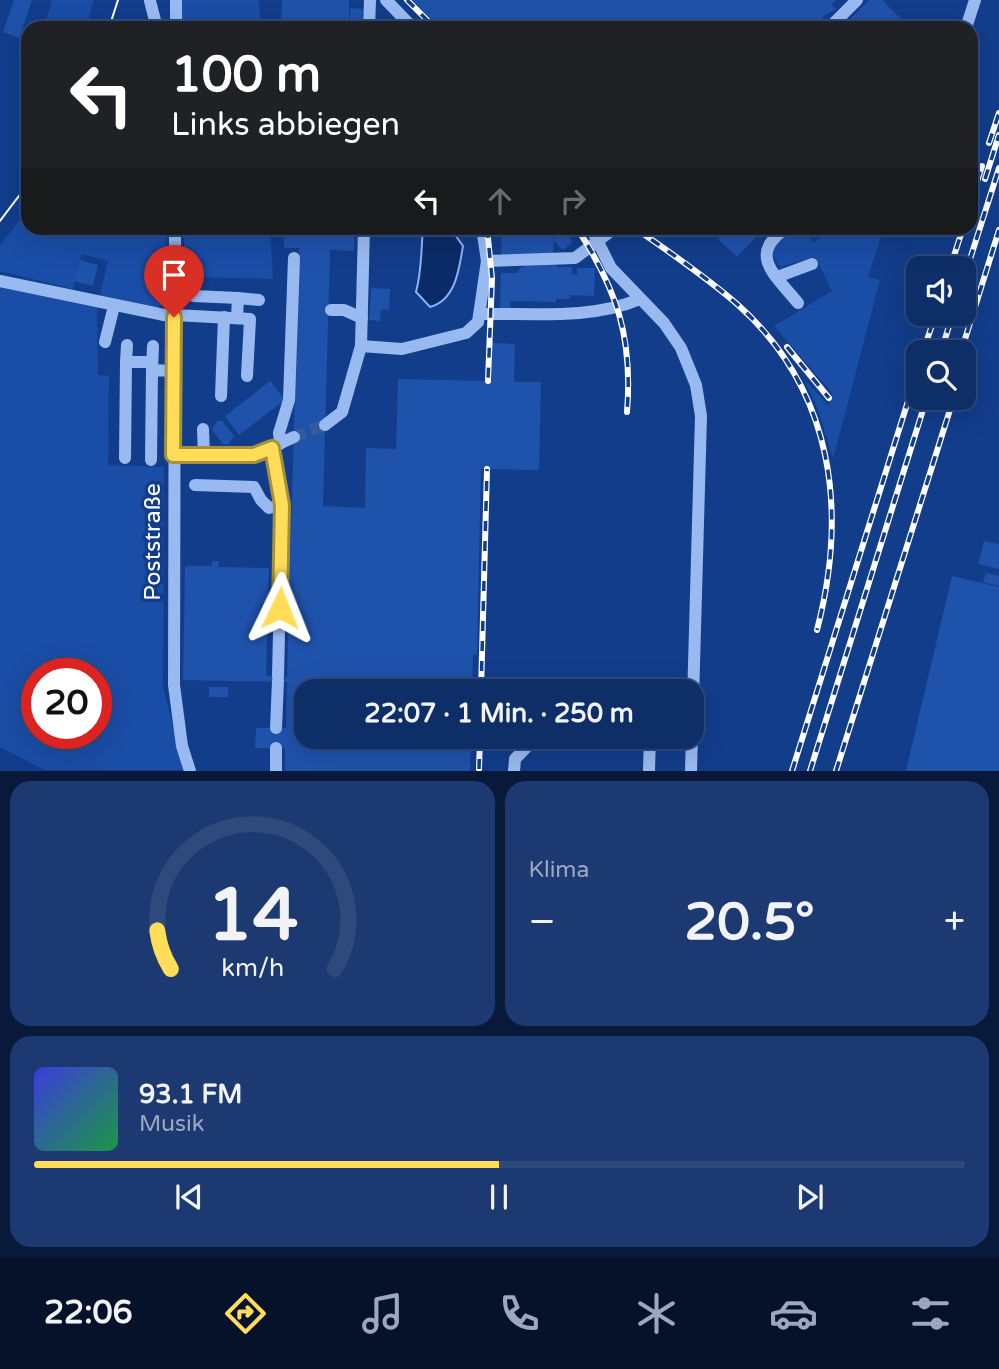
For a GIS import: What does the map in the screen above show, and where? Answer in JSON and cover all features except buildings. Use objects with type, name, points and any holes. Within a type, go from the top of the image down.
[{"type":"street","points":[[176,0],[176,21]]},
{"type":"street","points":[[369,21],[370,0]]},
{"type":"street","points":[[386,0],[405,21]]},
{"type":"street","points":[[836,21],[857,0]]},
{"type":"street","points":[[968,21],[975,0]]},
{"type":"street","points":[[150,1],[155,21]]},
{"type":"street","name":"Poststraße","points":[[175,235],[174,685],[183,746],[190,771]]},
{"type":"street","points":[[325,425],[342,412],[361,346],[364,235]]},
{"type":"street","points":[[361,346],[402,348],[466,333],[478,322],[480,314],[486,261],[483,235]]},
{"type":"street","points":[[596,235],[611,268],[664,323],[681,348],[696,385],[701,416],[693,679]]},
{"type":"street","points":[[486,261],[563,260],[583,254],[606,235]]},
{"type":"street","points":[[775,235],[770,238],[765,248],[767,262],[798,303]]},
{"type":"street","points":[[276,728],[282,505],[276,446],[289,400],[294,258]]},
{"type":"street","points":[[777,277],[812,264]]},
{"type":"street","points":[[0,281],[26,284],[114,306],[174,316],[250,319],[247,376]]},
{"type":"street","points":[[194,296],[259,300]]},
{"type":"street","points":[[221,396],[230,318],[238,298]]},
{"type":"street","points":[[480,314],[582,313],[619,308],[640,299]]},
{"type":"street","points":[[105,342],[114,306]]},
{"type":"street","points":[[331,310],[344,310],[362,318]]},
{"type":"street","points":[[125,458],[127,345]]},
{"type":"street","points":[[151,460],[153,346]]},
{"type":"street","points":[[127,362],[173,371]]},
{"type":"street","points":[[203,429],[204,455]]},
{"type":"street","points":[[173,455],[254,455],[294,437]]},
{"type":"street","points":[[194,485],[254,486],[269,508],[282,505]]},
{"type":"street","points":[[276,748],[276,771]]},
{"type":"street","points":[[514,771],[515,759],[525,749]]},
{"type":"street","points":[[649,771],[650,749]]},
{"type":"street","points":[[691,771],[692,749]]},
{"type":"shaded area","points":[[52,0],[94,0],[88,21],[46,21]]},
{"type":"shaded area","points":[[182,0],[259,0],[260,21],[182,21]]},
{"type":"shaded area","points":[[21,219],[21,235],[167,235],[166,302],[157,309],[100,295],[108,261],[81,254],[73,289],[0,271],[0,245]]},
{"type":"shaded area","points":[[184,235],[270,235],[273,279],[184,277]]},
{"type":"shaded area","points":[[422,235],[455,235],[463,246],[458,274],[451,291],[446,298],[430,307],[416,292]]},
{"type":"shaded area","points":[[785,235],[806,235],[814,242],[825,235],[882,235],[868,277],[880,280],[833,459],[818,409],[803,378],[828,405],[833,394],[774,326],[832,291],[815,257],[780,267],[772,254],[778,241]]},
{"type":"shaded area","points":[[0,287],[97,303],[98,375],[109,376],[108,465],[164,467],[163,686],[184,770],[44,770],[0,747]]},
{"type":"tunnel","points":[[294,437],[325,425]]},
{"type":"tram line","points":[[111,21],[118,0]]},
{"type":"tram line","points":[[0,221],[21,193]]},
{"type":"railway","points":[[407,0],[428,21]]},
{"type":"railway","points":[[989,143],[999,113]]},
{"type":"railway","points":[[985,179],[999,135]]},
{"type":"railway","points":[[978,178],[982,166]]},
{"type":"railway","points":[[978,234],[999,168]]},
{"type":"railway","points":[[965,340],[999,230]]},
{"type":"railway","points":[[488,235],[492,278],[488,381]]},
{"type":"railway","points":[[581,235],[603,272],[619,315],[627,360],[627,412]]},
{"type":"railway","points":[[645,235],[725,294],[770,338],[795,374],[813,414],[825,455],[831,497],[831,541],[817,630]]},
{"type":"railway","points":[[954,256],[961,235]]},
{"type":"railway","points":[[971,256],[978,235]]},
{"type":"railway","points":[[927,340],[932,326]]},
{"type":"railway","points":[[945,340],[949,326]]},
{"type":"railway","points":[[787,347],[829,398]]},
{"type":"railway","points":[[792,771],[906,407]]},
{"type":"railway","points":[[810,771],[923,410]]},
{"type":"railway","points":[[836,771],[950,410]]},
{"type":"railway","points":[[481,679],[487,469]]},
{"type":"railway","points":[[479,769],[480,749]]},
{"type":"route","points":[[174,317],[173,455],[254,455],[272,448],[282,505],[280,608]]}]
